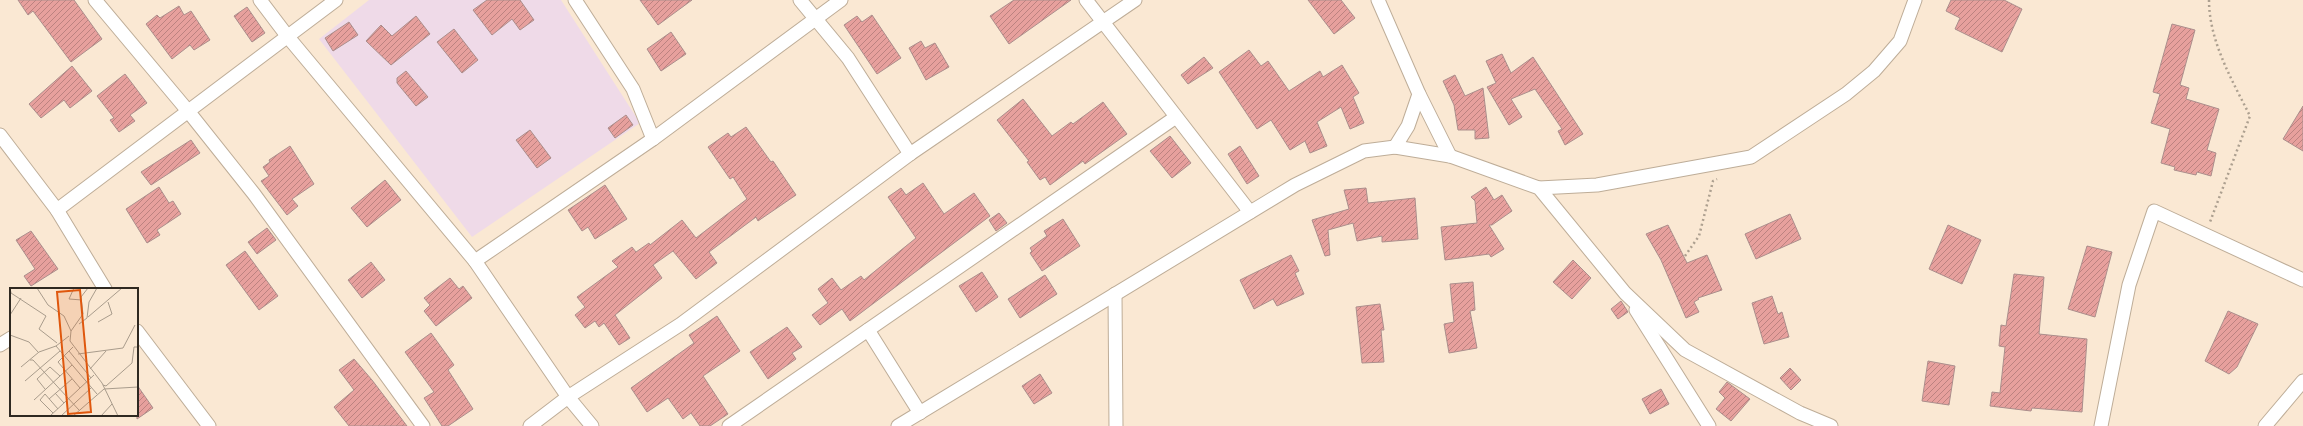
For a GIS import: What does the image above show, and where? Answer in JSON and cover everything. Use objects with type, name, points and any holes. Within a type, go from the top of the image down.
[{"type":"street","points":[[95,0],[188,111],[254,194],[423,426]]},
{"type":"street","points":[[260,0],[288,37],[475,261],[568,397],[592,426]]},
{"type":"street","points":[[57,210],[336,0]]},
{"type":"street","points":[[575,0],[633,88],[653,139]]},
{"type":"street","points":[[800,0],[848,58],[910,154]]},
{"type":"street","points":[[475,261],[653,139],[841,0]]},
{"type":"street","points":[[1086,0],[1250,212]]},
{"type":"street","points":[[530,426],[568,397],[681,324],[910,154],[1135,0]]},
{"type":"street","points":[[1378,0],[1419,94],[1450,156]]},
{"type":"street","points":[[898,426],[1295,185],[1364,151],[1396,147],[1450,156],[1539,188],[1597,185],[1751,157],[1846,94],[1874,71],[1900,41],[1916,0]]},
{"type":"street","points":[[1396,147],[1408,126],[1419,94]]},
{"type":"street","points":[[729,426],[1176,117]]},
{"type":"street","points":[[0,135],[57,210],[98,287]]},
{"type":"street","points":[[1539,188],[1625,293],[1685,350],[1800,413],[1831,426]]},
{"type":"street","points":[[2101,426],[2129,285],[2154,211],[2303,280]]},
{"type":"street","points":[[1625,293],[1708,426]]},
{"type":"street","points":[[1115,294],[1116,426]]},
{"type":"street","points":[[868,330],[920,413]]},
{"type":"street","points":[[138,332],[209,426]]},
{"type":"street","points":[[0,345],[10,339]]},
{"type":"street","points":[[2265,426],[2303,381]]},
{"type":"path","points":[[2205,234],[2250,116],[2225,64],[2209,16],[2209,0]]},
{"type":"path","points":[[1685,256],[1699,236],[1713,181],[1718,178]]},
{"type":"shaded area","points":[[369,0],[561,0],[640,123],[472,237],[319,39]]},
{"type":"building","points":[[18,0],[74,0],[102,39],[71,62],[33,11],[28,15]]},
{"type":"building","points":[[487,0],[520,0],[534,20],[520,30],[512,19],[492,35],[473,10]]},
{"type":"building","points":[[640,0],[692,0],[658,25]]},
{"type":"building","points":[[1014,0],[1071,0],[1009,44],[990,16]]},
{"type":"building","points":[[1308,0],[1341,0],[1355,18],[1334,34]]},
{"type":"building","points":[[1951,0],[2004,0],[2022,9],[2002,52],[1955,29],[1960,18],[1946,11]]},
{"type":"building","points":[[179,6],[184,15],[191,11],[210,40],[194,50],[190,45],[172,59],[146,24],[157,15],[160,18]]},
{"type":"building","points":[[247,7],[265,33],[252,42],[234,16]]},
{"type":"building","points":[[872,15],[901,58],[877,74],[844,25],[857,16],[862,22]]},
{"type":"building","points":[[416,16],[430,34],[391,65],[366,41],[381,25],[392,36]]},
{"type":"building","points":[[349,22],[358,35],[333,51],[325,38]]},
{"type":"building","points":[[2172,24],[2195,30],[2180,85],[2189,88],[2186,99],[2219,109],[2207,150],[2216,153],[2211,176],[2197,172],[2196,175],[2174,170],[2175,167],[2161,163],[2170,129],[2151,123],[2160,94],[2153,92]]},
{"type":"building","points":[[454,29],[478,60],[462,73],[437,42]]},
{"type":"building","points":[[671,32],[686,54],[661,71],[647,49]]},
{"type":"building","points":[[921,41],[925,48],[935,43],[949,67],[926,80],[909,48]]},
{"type":"building","points":[[1249,50],[1261,66],[1268,61],[1289,91],[1320,71],[1323,77],[1342,65],[1359,93],[1353,97],[1364,123],[1350,129],[1341,107],[1317,122],[1327,146],[1310,153],[1305,141],[1290,150],[1271,120],[1257,129],[1219,72]]},
{"type":"building","points":[[1502,54],[1511,73],[1533,57],[1583,134],[1565,145],[1558,131],[1562,129],[1535,89],[1511,99],[1522,117],[1509,125],[1487,87],[1496,83],[1486,61]]},
{"type":"building","points":[[1204,57],[1213,68],[1188,84],[1181,75]]},
{"type":"building","points":[[72,66],[92,91],[70,108],[64,100],[41,118],[29,104]]},
{"type":"building","points":[[406,71],[428,97],[416,106],[397,83],[397,78]]},
{"type":"building","points":[[125,74],[147,103],[130,115],[135,121],[119,132],[110,120],[114,118],[97,96]]},
{"type":"building","points":[[1455,75],[1465,96],[1483,88],[1489,138],[1475,139],[1475,130],[1458,130],[1454,105],[1443,81]]},
{"type":"building","points":[[1023,99],[1052,136],[1071,122],[1073,124],[1103,102],[1127,134],[1085,164],[1083,161],[1050,185],[1045,177],[1040,180],[1027,162],[1029,161],[997,120]]},
{"type":"building","points":[[2303,106],[2303,151],[2283,139]]},
{"type":"building","points":[[626,115],[633,125],[615,138],[608,128]]},
{"type":"building","points":[[746,127],[771,162],[773,161],[796,195],[758,221],[756,217],[709,252],[717,263],[696,279],[673,251],[653,265],[662,278],[615,315],[630,338],[619,345],[604,323],[599,327],[595,321],[585,328],[575,315],[585,307],[577,297],[618,267],[612,261],[632,247],[636,252],[649,243],[650,245],[682,220],[696,238],[747,199],[733,177],[730,179],[708,147],[728,133],[731,137]]},
{"type":"building","points":[[530,130],[551,158],[537,168],[516,140]]},
{"type":"building","points":[[1170,136],[1191,163],[1172,178],[1150,151]]},
{"type":"building","points":[[191,140],[200,153],[151,185],[141,172]]},
{"type":"building","points":[[290,146],[314,184],[292,199],[298,206],[287,215],[261,181],[269,176],[263,167],[270,162],[269,160]]},
{"type":"building","points":[[1240,146],[1259,176],[1247,184],[1228,154]]},
{"type":"building","points":[[385,180],[401,200],[367,227],[351,208]]},
{"type":"building","points":[[923,183],[944,214],[974,193],[990,216],[850,321],[842,309],[820,325],[812,315],[828,303],[818,289],[832,278],[841,290],[861,276],[864,280],[916,238],[888,197],[901,188],[906,195]]},
{"type":"building","points":[[605,185],[627,219],[595,239],[588,227],[582,231],[568,210]]},
{"type":"building","points":[[159,187],[169,203],[173,201],[181,214],[157,230],[160,235],[147,243],[126,209]]},
{"type":"building","points":[[1486,187],[1494,200],[1502,195],[1512,211],[1492,225],[1489,225],[1504,249],[1491,257],[1489,254],[1445,260],[1441,227],[1477,223],[1475,201],[1471,197]]},
{"type":"building","points":[[1366,188],[1368,203],[1415,198],[1418,239],[1382,242],[1382,236],[1357,241],[1353,223],[1328,230],[1330,255],[1325,256],[1312,220],[1349,209],[1344,190]]},
{"type":"building","points":[[999,213],[1007,223],[996,231],[989,220]]},
{"type":"building","points":[[1790,214],[1801,239],[1756,259],[1745,234]]},
{"type":"building","points":[[1063,219],[1080,246],[1042,271],[1030,253],[1032,251],[1030,248],[1047,236],[1044,231]]},
{"type":"building","points":[[1668,225],[1687,263],[1707,255],[1722,290],[1698,298],[1699,299],[1694,302],[1699,312],[1686,318],[1661,260],[1646,234]]},
{"type":"building","points":[[1948,225],[1981,240],[1962,284],[1929,269]]},
{"type":"building","points":[[267,228],[276,240],[257,254],[248,242]]},
{"type":"building","points":[[31,231],[58,269],[31,286],[24,276],[35,269],[16,240]]},
{"type":"building","points":[[2087,246],[2112,252],[2095,317],[2068,309]]},
{"type":"building","points":[[245,251],[278,296],[259,310],[226,265]]},
{"type":"building","points":[[1291,255],[1299,271],[1295,273],[1304,294],[1277,306],[1273,299],[1254,309],[1240,280]]},
{"type":"building","points":[[1573,260],[1591,278],[1572,299],[1553,282]]},
{"type":"building","points":[[371,262],[385,280],[362,298],[348,280]]},
{"type":"building","points":[[982,272],[998,297],[976,312],[959,286]]},
{"type":"building","points":[[2014,274],[2044,277],[2039,334],[2087,339],[2082,412],[2032,408],[2031,411],[1990,406],[1992,392],[2000,393],[2005,347],[1999,346],[2001,325],[2006,326]]},
{"type":"building","points":[[1045,275],[1057,294],[1020,318],[1008,299]]},
{"type":"building","points":[[450,278],[459,289],[463,286],[472,298],[436,326],[424,311],[430,305],[424,298]]},
{"type":"building","points":[[1473,282],[1475,310],[1470,311],[1477,348],[1449,353],[1444,324],[1454,322],[1450,284]]},
{"type":"building","points":[[1772,296],[1778,314],[1782,312],[1789,337],[1764,344],[1752,303]]},
{"type":"building","points":[[1621,301],[1628,312],[1618,319],[1611,309]]},
{"type":"building","points":[[1380,304],[1384,330],[1381,330],[1384,362],[1362,363],[1356,307]]},
{"type":"building","points":[[2228,311],[2258,324],[2237,367],[2229,374],[2205,361]]},
{"type":"building","points":[[717,316],[740,351],[703,376],[728,414],[710,426],[700,426],[691,413],[683,419],[668,398],[647,412],[631,388],[694,343],[689,335]]},
{"type":"building","points":[[787,327],[802,347],[792,353],[796,359],[768,379],[750,352]]},
{"type":"building","points":[[431,333],[454,365],[448,370],[473,409],[448,426],[442,426],[424,398],[434,392],[405,352]]},
{"type":"building","points":[[354,359],[407,426],[349,426],[334,407],[354,390],[339,370]]},
{"type":"building","points":[[1928,361],[1955,366],[1949,405],[1922,401]]},
{"type":"building","points":[[1790,368],[1801,380],[1791,390],[1780,378]]},
{"type":"building","points":[[1040,374],[1052,393],[1034,404],[1022,386]]},
{"type":"building","points":[[1727,382],[1750,399],[1731,421],[1716,409],[1725,398],[1719,392]]},
{"type":"building","points":[[138,386],[153,408],[137,419],[138,416]]},
{"type":"building","points":[[1661,389],[1669,404],[1650,414],[1642,399]]}]
